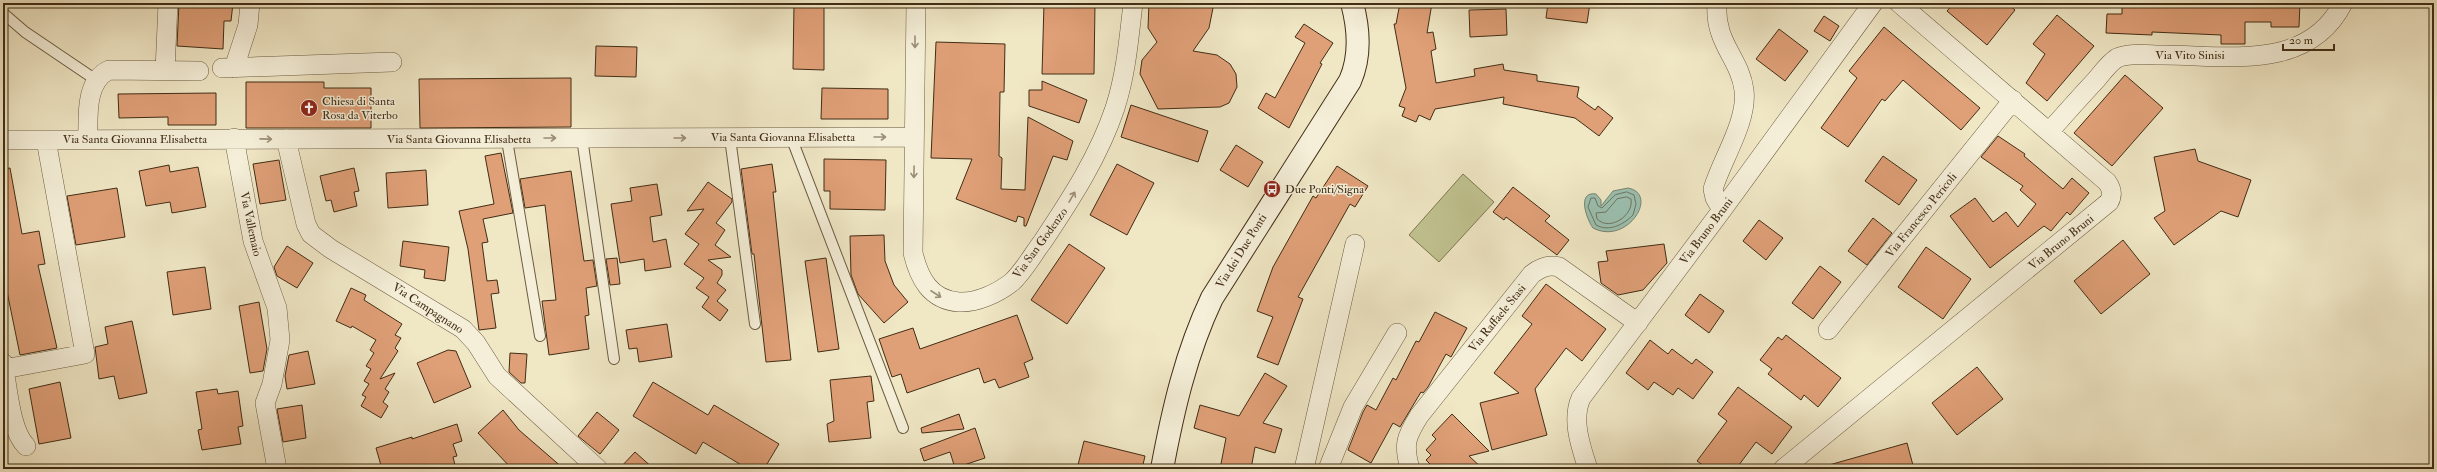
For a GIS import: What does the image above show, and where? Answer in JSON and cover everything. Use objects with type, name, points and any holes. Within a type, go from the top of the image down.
[{"type":"street","points":[[165,71],[168,3]]},
{"type":"street","points":[[250,3],[248,25],[228,68],[392,62]]},
{"type":"street","name":"Via San Godenzo","points":[[916,3],[912,246],[916,264],[923,282],[932,291],[951,301],[969,301],[992,294],[1011,282],[1022,270],[1070,201],[1090,164],[1109,123],[1118,97],[1133,3]]},
{"type":"street","name":"Via dei Due Ponti","points":[[1162,469],[1184,370],[1200,323],[1212,298],[1237,256],[1342,97],[1353,74],[1358,47],[1352,3]]},
{"type":"street","points":[[1717,3],[1718,29],[1741,78],[1744,92],[1741,116],[1713,189],[1715,198],[1722,210]]},
{"type":"street","name":"Via Bruno Bruni","points":[[1588,469],[1579,439],[1578,402],[1722,210],[1873,3]]},
{"type":"street","name":"Via Bruno Bruni","points":[[1783,469],[2109,202],[2112,194],[2107,182],[1899,3]]},
{"type":"street","name":"Via Vito Sinisi","points":[[2049,132],[2118,58],[2138,55],[2256,56],[2278,54],[2317,36],[2332,20],[2343,3]]},
{"type":"street","points":[[88,140],[90,103],[96,80],[102,73],[109,70],[199,71]]},
{"type":"street","name":"Via Francesco Pericoli","points":[[1828,330],[2013,100]]},
{"type":"street","name":"Via Santa Giovanna Elisabetta","points":[[3,140],[234,138],[508,140],[791,136],[914,137]]},
{"type":"street","name":"Via Vallemaio","points":[[234,138],[253,241],[277,308],[280,340],[272,384],[265,403],[278,469]]},
{"type":"street","name":"Via Campagnano","points":[[286,139],[306,224],[311,234],[331,249],[463,329],[476,343],[497,376],[598,469]]},
{"type":"street","points":[[26,446],[20,440],[15,424],[4,366],[85,354],[46,140]]},
{"type":"street","points":[[1304,469],[1355,244]]},
{"type":"street","name":"Via Raffaele Stasi","points":[[1410,469],[1406,454],[1407,438],[1419,416],[1513,298],[1540,268],[1549,266],[1559,267],[1638,323]]},
{"type":"street","points":[[1328,469],[1352,407],[1397,333]]},
{"type":"lane","points":[[3,13],[25,32],[96,80]]},
{"type":"lane","points":[[791,136],[903,428]]},
{"type":"lane","points":[[582,138],[614,359]]},
{"type":"lane","points":[[730,138],[755,324]]},
{"type":"lane","points":[[508,140],[540,336]]},
{"type":"green space","points":[[1463,174],[1494,202],[1439,262],[1409,235]]},
{"type":"water","points":[[1628,188],[1637,192],[1641,199],[1640,208],[1635,217],[1627,225],[1617,230],[1606,232],[1593,228],[1586,213],[1586,197],[1590,194],[1596,194],[1601,200],[1601,206],[1613,191]]},
{"type":"building","points":[[179,3],[233,3],[231,21],[224,21],[223,49],[177,46]]},
{"type":"building","points":[[794,3],[824,3],[824,70],[793,69]]},
{"type":"building","points":[[1044,3],[1095,3],[1094,74],[1042,74]]},
{"type":"building","points":[[1149,3],[1214,3],[1209,28],[1193,51],[1217,55],[1230,64],[1236,74],[1237,87],[1229,103],[1220,107],[1158,109],[1140,74],[1142,60],[1157,42],[1148,28]]},
{"type":"building","points":[[1400,3],[1432,3],[1427,33],[1433,32],[1436,49],[1431,51],[1436,83],[1475,76],[1474,69],[1503,64],[1504,70],[1537,75],[1537,81],[1579,87],[1577,97],[1595,110],[1598,106],[1613,118],[1599,136],[1575,118],[1503,104],[1504,97],[1435,109],[1430,120],[1419,115],[1416,122],[1402,116],[1405,108],[1399,106],[1406,88],[1394,24],[1396,24]]},
{"type":"building","points":[[1548,3],[1590,3],[1587,23],[1546,18]]},
{"type":"building","points":[[1954,3],[2007,3],[2015,10],[1987,45],[1947,11]]},
{"type":"building","points":[[2122,3],[2300,3],[2299,27],[2271,27],[2271,22],[2245,22],[2245,44],[2221,44],[2221,35],[2152,32],[2152,35],[2106,33],[2107,14],[2122,14]]},
{"type":"building","points":[[1506,9],[1507,35],[1470,37],[1469,10]]},
{"type":"building","points":[[2057,15],[2094,46],[2047,101],[2026,83],[2045,54],[2033,44]]},
{"type":"building","points":[[1824,16],[1839,26],[1830,41],[1814,31]]},
{"type":"building","points":[[1304,24],[1333,43],[1320,63],[1322,64],[1289,128],[1258,108],[1266,93],[1275,98],[1305,43],[1295,37]]},
{"type":"building","points":[[1884,27],[1980,108],[1961,130],[1903,80],[1885,101],[1882,99],[1848,147],[1821,128],[1857,78],[1849,71]]},
{"type":"building","points":[[1779,29],[1808,51],[1785,81],[1756,59]]},
{"type":"building","points":[[936,42],[1005,44],[1004,92],[1000,92],[999,156],[1002,158],[1001,189],[1025,190],[1028,117],[1073,141],[1067,160],[1053,156],[1026,226],[1024,226],[1024,218],[1018,216],[1016,222],[956,199],[972,159],[931,158]]},
{"type":"building","points":[[596,46],[637,47],[636,77],[595,76]]},
{"type":"building","points":[[2125,75],[2163,108],[2112,166],[2074,133]]},
{"type":"building","points":[[571,78],[571,127],[420,128],[419,79]]},
{"type":"building","points":[[1042,81],[1087,100],[1079,123],[1029,106],[1029,90],[1042,90]]},
{"type":"building","name":"Chiesa di Santa Rosa da Viterbo","points":[[246,82],[324,82],[324,88],[371,88],[371,128],[246,128]]},
{"type":"building","points":[[822,88],[888,89],[888,119],[821,119]]},
{"type":"building","points":[[216,93],[216,125],[168,125],[168,117],[119,118],[118,94]]},
{"type":"building","points":[[1131,105],[1208,131],[1198,162],[1121,137]]},
{"type":"building","points":[[1998,136],[2025,154],[2024,156],[2063,189],[2072,178],[2089,193],[2070,215],[2067,212],[2051,231],[2044,226],[1990,268],[1950,216],[1975,198],[1993,222],[2006,212],[2018,227],[2036,204],[2020,190],[2023,186],[1981,157]]},
{"type":"building","points":[[1236,145],[1263,162],[1248,187],[1220,170]]},
{"type":"building","points":[[2195,149],[2198,161],[2251,180],[2238,217],[2221,211],[2174,245],[2154,218],[2165,211],[2154,157]]},
{"type":"building","points":[[501,153],[513,213],[483,219],[488,242],[482,243],[487,281],[497,280],[499,293],[491,294],[496,328],[479,330],[468,249],[459,211],[494,204],[485,156]]},
{"type":"building","points":[[1883,156],[1917,180],[1899,205],[1865,181]]},
{"type":"building","points":[[824,159],[886,160],[885,210],[830,209],[830,191],[824,191]]},
{"type":"building","points":[[279,160],[286,200],[260,204],[253,164]]},
{"type":"building","points":[[772,164],[776,192],[773,192],[791,360],[766,362],[754,254],[752,254],[741,169]]},
{"type":"building","points":[[1117,164],[1154,183],[1127,235],[1090,215]]},
{"type":"building","points":[[169,165],[170,172],[198,167],[206,207],[172,213],[170,202],[146,206],[139,171]]},
{"type":"building","points":[[1337,166],[1368,186],[1355,207],[1350,204],[1298,297],[1303,299],[1278,365],[1257,357],[1273,317],[1257,311],[1273,267],[1313,196],[1316,198]]},
{"type":"building","points":[[10,168],[22,234],[39,231],[45,264],[38,265],[57,348],[20,355],[3,272],[3,169]]},
{"type":"building","points":[[354,168],[359,191],[354,192],[357,206],[334,212],[331,200],[326,201],[320,176]]},
{"type":"building","points":[[426,170],[428,205],[388,208],[386,173]]},
{"type":"building","points":[[571,171],[584,261],[593,260],[597,286],[586,288],[589,315],[585,316],[589,349],[549,355],[542,301],[556,300],[545,205],[525,208],[520,179]]},
{"type":"building","points":[[708,182],[732,199],[732,202],[716,223],[725,230],[715,245],[731,257],[708,260],[722,270],[722,275],[717,283],[726,290],[717,301],[728,310],[720,321],[702,307],[709,297],[696,288],[704,278],[684,264],[699,244],[685,234],[704,209],[687,211]]},
{"type":"building","points":[[657,184],[662,215],[650,217],[653,242],[666,239],[671,267],[645,271],[644,259],[620,263],[611,204],[632,201],[630,188]]},
{"type":"building","points":[[1513,187],[1550,216],[1545,221],[1569,240],[1557,255],[1506,217],[1504,220],[1493,212]]},
{"type":"building","points":[[117,188],[125,237],[76,245],[67,196]]},
{"type":"building","points":[[1873,218],[1892,233],[1867,265],[1848,251]]},
{"type":"building","points":[[1759,220],[1783,238],[1766,260],[1743,241]]},
{"type":"building","points":[[884,235],[885,261],[894,285],[908,302],[884,323],[858,294],[851,275],[850,236]]},
{"type":"building","points":[[2123,240],[2150,274],[2101,314],[2074,281]]},
{"type":"building","points":[[403,241],[449,247],[445,281],[424,278],[425,270],[400,266]]},
{"type":"building","points":[[1069,244],[1105,268],[1067,324],[1031,300]]},
{"type":"building","points":[[1664,244],[1667,263],[1643,290],[1618,295],[1601,283],[1598,262],[1608,261],[1606,251]]},
{"type":"building","points":[[287,246],[313,263],[297,288],[277,276],[274,267]]},
{"type":"building","points":[[1926,247],[1971,279],[1943,319],[1898,287]]},
{"type":"building","points":[[617,258],[620,284],[610,285],[606,259]]},
{"type":"building","points":[[826,258],[839,349],[818,352],[805,261]]},
{"type":"building","points":[[1820,266],[1841,282],[1813,319],[1792,303]]},
{"type":"building","points":[[205,267],[211,309],[173,315],[167,272]]},
{"type":"building","points":[[1546,284],[1606,329],[1582,361],[1566,348],[1535,389],[1547,435],[1492,450],[1480,403],[1519,393],[1494,373],[1532,324],[1522,316]]},
{"type":"building","points":[[351,288],[366,295],[364,300],[402,324],[395,335],[401,338],[395,348],[398,351],[380,379],[395,373],[385,389],[389,392],[383,402],[388,406],[381,418],[361,406],[366,397],[362,395],[369,384],[364,381],[371,369],[366,366],[374,353],[370,350],[376,340],[352,326],[351,328],[336,321]]},
{"type":"building","points":[[1700,294],[1724,311],[1709,333],[1685,315]]},
{"type":"building","points":[[259,302],[267,349],[263,371],[250,373],[239,306]]},
{"type":"building","points":[[1435,312],[1467,328],[1451,357],[1446,354],[1428,387],[1423,393],[1421,392],[1400,427],[1393,423],[1371,463],[1348,450],[1363,412],[1367,405],[1376,410],[1393,378],[1396,380],[1416,341],[1419,342]]},
{"type":"building","points":[[1017,315],[1033,359],[1024,363],[1029,377],[999,388],[995,379],[984,383],[979,368],[907,393],[901,374],[892,377],[879,339],[913,328],[920,349]]},
{"type":"building","points":[[132,321],[147,393],[119,399],[114,376],[99,379],[95,347],[108,344],[105,327]]},
{"type":"building","points":[[667,324],[672,357],[639,362],[637,348],[629,349],[626,330]]},
{"type":"building","points":[[1786,335],[1841,378],[1818,407],[1804,395],[1801,400],[1768,374],[1772,369],[1760,360],[1778,337],[1782,340]]},
{"type":"building","points":[[1650,340],[1668,354],[1672,349],[1692,364],[1696,359],[1713,372],[1693,399],[1678,388],[1673,395],[1654,382],[1648,390],[1626,373]]},
{"type":"building","points":[[448,350],[456,351],[471,387],[434,403],[417,363]]},
{"type":"building","points":[[308,351],[315,384],[287,389],[285,376],[289,355]]},
{"type":"building","points":[[510,353],[527,354],[525,383],[521,383],[509,372]]},
{"type":"building","points":[[1977,367],[2003,399],[1957,435],[1932,403]]},
{"type":"building","points":[[1265,373],[1287,386],[1263,423],[1282,429],[1275,453],[1255,447],[1251,469],[1220,469],[1226,438],[1194,428],[1200,405],[1239,416]]},
{"type":"building","points":[[871,376],[874,401],[867,402],[871,438],[829,442],[827,424],[834,421],[830,380]]},
{"type":"building","points":[[60,382],[71,438],[39,444],[29,389]]},
{"type":"building","points":[[653,382],[708,415],[714,405],[779,444],[764,469],[748,469],[703,442],[696,454],[633,416]]},
{"type":"building","points":[[1738,387],[1792,427],[1772,454],[1756,442],[1736,469],[1708,469],[1697,461],[1727,421],[1718,414]]},
{"type":"building","points":[[217,389],[218,394],[238,391],[243,426],[238,427],[241,444],[202,450],[198,430],[202,429],[196,392]]},
{"type":"building","points":[[302,405],[306,438],[283,442],[277,409]]},
{"type":"building","points":[[503,410],[519,430],[564,469],[512,469],[478,433]]},
{"type":"building","points":[[597,412],[619,430],[600,454],[578,436]]},
{"type":"building","points":[[959,414],[964,429],[922,433],[921,428]]},
{"type":"building","points":[[1452,414],[1489,451],[1469,456],[1483,469],[1435,469],[1426,460],[1431,455],[1426,450],[1436,439],[1432,435]]},
{"type":"building","points":[[457,424],[462,441],[453,444],[457,456],[453,457],[456,469],[382,469],[376,448],[412,437],[412,439]]},
{"type":"building","points":[[975,428],[985,458],[955,468],[950,452],[924,461],[920,449]]},
{"type":"building","points":[[1084,441],[1145,456],[1142,469],[1077,469]]},
{"type":"building","points":[[1907,443],[1914,469],[1829,469],[1829,465]]},
{"type":"building","points":[[635,452],[654,469],[619,469]]},
{"type":"place","name":"Chiesa di Santa Rosa da Viterbo","points":[[309,108]]},
{"type":"place","name":"Due Ponti/Signa","points":[[1272,189]]}]
